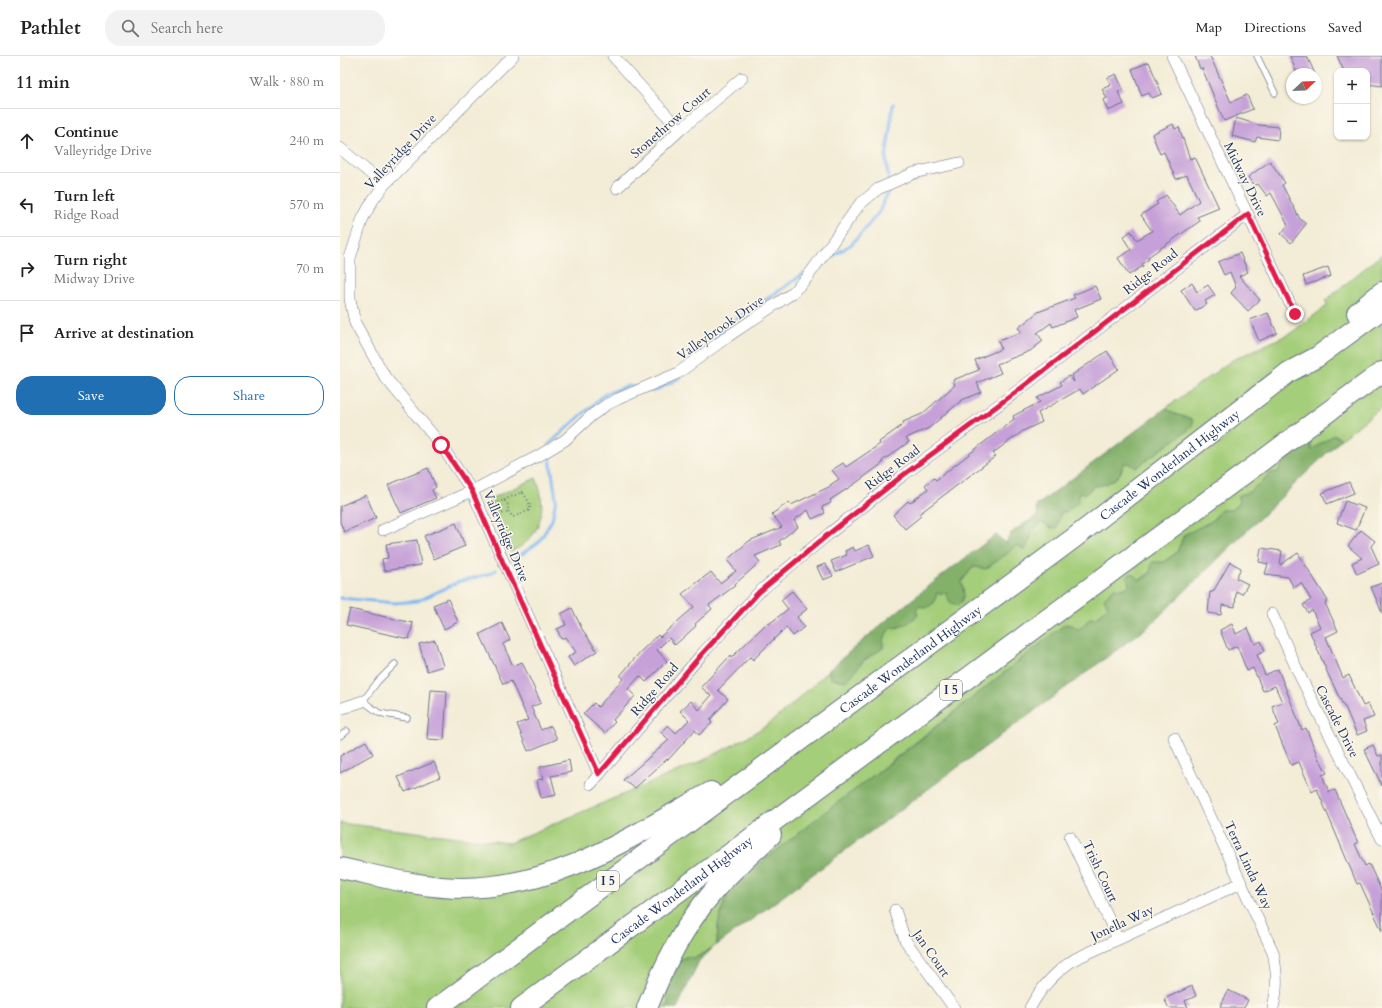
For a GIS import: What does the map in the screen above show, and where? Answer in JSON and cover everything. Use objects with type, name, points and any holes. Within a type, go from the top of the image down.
[{"type":"highway","points":[[1288,372],[1303,356],[1382,292]]},
{"type":"highway","name":"Cascade Wonderland Highway","points":[[437,1008],[1074,538],[1288,372],[1317,357],[1382,309]]},
{"type":"highway","name":"Cascade Wonderland Highway","points":[[521,1008],[1331,408],[1382,372]]},
{"type":"highway","points":[[1331,408],[1382,382]]},
{"type":"highway","points":[[340,868],[417,884],[462,888],[501,885],[545,876],[592,858],[780,754]]},
{"type":"highway","points":[[647,1008],[668,958],[688,925],[704,903],[714,891],[825,783]]},
{"type":"street","name":"Valleyridge Drive","points":[[513,56],[384,185],[373,200],[363,218],[350,258],[350,299],[355,323],[385,377],[441,445],[472,491],[599,774]]},
{"type":"street","points":[[613,56],[680,130]]},
{"type":"street","name":"Midway Drive","points":[[1172,56],[1295,314]]},
{"type":"street","name":"Stonethrow Court","points":[[617,188],[680,130],[742,78]]},
{"type":"street","points":[[340,148],[384,185]]},
{"type":"street","name":"Valleybrook Drive","points":[[383,530],[472,491],[554,447],[574,432],[592,415],[618,399],[678,373],[727,337],[787,298],[806,279],[859,205],[878,189],[914,173],[959,163]]},
{"type":"street","name":"Ridge Road","points":[[591,784],[702,654],[759,592],[902,476],[1020,389],[1248,214]]},
{"type":"street","name":"Cascade Drive","points":[[1272,614],[1300,676],[1382,839]]},
{"type":"street","points":[[340,709],[363,701]]},
{"type":"street","name":"Terra Linda Way","points":[[1174,738],[1273,952],[1277,969],[1277,984],[1273,1008]]},
{"type":"street","name":"Trish Court","points":[[1070,837],[1118,939]]},
{"type":"street","name":"Jonella Way","points":[[1030,1008],[1045,984],[1055,974],[1075,959],[1241,883]]},
{"type":"street","name":"Jan Court","points":[[895,910],[905,940],[954,1008]]},
{"type":"lane","points":[[1257,56],[1275,93]]},
{"type":"lane","points":[[395,664],[378,681],[363,701],[379,713],[407,718]]},
{"type":"lane","points":[[340,736],[348,731]]},
{"type":"path","points":[[490,505],[524,491],[524,495],[529,503],[530,510],[513,517],[508,511],[508,505],[504,500]]},
{"type":"path","points":[[494,517],[508,511]]},
{"type":"green space","points":[[1382,254],[1382,407],[1341,439],[1334,435],[1311,450],[1305,442],[1278,473],[1271,473],[1251,491],[1238,496],[1239,503],[1231,510],[1221,510],[1212,521],[1184,535],[1177,552],[1140,580],[1131,574],[1129,585],[1097,618],[1004,673],[728,889],[718,925],[717,945],[695,958],[686,957],[671,977],[666,997],[669,1000],[666,1008],[340,1008],[340,823],[509,843],[704,760],[736,743],[775,719],[828,671],[832,679],[856,670],[863,661],[883,648],[883,639],[890,627],[898,628],[916,609],[937,593],[947,593],[961,582],[973,567],[1008,553],[1016,545],[1030,540],[1031,531],[1042,522],[1051,528],[1057,521],[1061,512],[1080,491],[1086,494],[1094,486],[1108,483],[1117,477],[1123,464],[1178,437],[1188,430],[1192,419],[1174,414],[1166,408],[1231,361],[1291,333],[1328,305],[1325,301]]},
{"type":"green space","points":[[1166,408],[1174,414],[1192,419],[1193,424],[1188,430],[1136,468],[1129,463],[1123,464],[1120,473],[1113,480],[1103,485],[1094,486],[1086,494],[1080,492],[1078,502],[1067,512],[1061,512],[1057,528],[1051,528],[1042,522],[1031,531],[1030,540],[1025,550],[1016,545],[1008,553],[986,569],[973,567],[961,582],[964,595],[958,606],[950,602],[946,593],[937,593],[934,603],[926,608],[921,606],[916,609],[918,615],[912,620],[902,626],[890,628],[883,639],[883,648],[863,661],[847,681],[831,679],[828,671],[910,601],[996,535],[1006,543],[1011,533],[1038,515],[1036,506]]},
{"type":"green space","points":[[1334,435],[1341,439],[1149,626],[717,945],[718,925],[728,889],[825,812],[906,751],[1065,624],[1072,625],[1079,630],[1090,618],[1097,618],[1108,606],[1104,598],[1114,588],[1123,589],[1129,585],[1127,578],[1131,573],[1140,580],[1150,574],[1152,562],[1164,562],[1177,552],[1184,535],[1212,521],[1221,510],[1231,510],[1239,503],[1238,496],[1251,491],[1271,473],[1278,472],[1283,463],[1305,442],[1311,443],[1311,450]]},
{"type":"green space","points":[[536,478],[542,500],[540,521],[529,539],[521,546],[510,552],[490,504],[490,499]]},
{"type":"green space","points":[[712,949],[699,961],[677,1008],[666,1008],[669,1001],[666,997],[671,977],[675,971],[673,968],[676,961],[686,957],[695,958]]},
{"type":"building","points":[[1195,56],[1210,56],[1231,102],[1247,95],[1253,109],[1224,121],[1202,68],[1200,69]]},
{"type":"building","points":[[1290,56],[1307,56],[1312,68],[1295,68]]},
{"type":"building","points":[[1337,56],[1382,56],[1382,86],[1370,84],[1370,68],[1343,68]]},
{"type":"building","points":[[1149,62],[1162,94],[1152,98],[1149,93],[1142,96],[1132,69]]},
{"type":"building","points":[[1116,74],[1123,89],[1118,92],[1124,104],[1108,111],[1103,100],[1107,98],[1102,89],[1111,85],[1107,78]]},
{"type":"building","points":[[1236,118],[1259,125],[1279,127],[1278,140],[1257,137],[1255,142],[1232,136]]},
{"type":"building","points":[[1173,124],[1175,129],[1179,127],[1190,159],[1195,157],[1219,208],[1197,217],[1200,221],[1148,257],[1149,259],[1142,264],[1143,266],[1129,275],[1118,258],[1131,250],[1123,237],[1131,231],[1137,240],[1152,231],[1141,215],[1158,204],[1156,202],[1166,195],[1180,215],[1199,201],[1187,175],[1176,179],[1164,152],[1160,154],[1152,134]]},
{"type":"building","points":[[1270,161],[1285,183],[1282,185],[1300,219],[1306,224],[1291,243],[1281,234],[1288,225],[1271,193],[1267,196],[1258,184],[1254,186],[1248,177]]},
{"type":"building","points":[[1240,253],[1248,272],[1239,276],[1260,300],[1248,311],[1231,293],[1236,287],[1230,272],[1224,275],[1218,262]]},
{"type":"building","points":[[1328,267],[1331,276],[1306,285],[1303,276]]},
{"type":"building","points":[[1192,283],[1197,292],[1208,285],[1215,295],[1205,301],[1207,304],[1195,311],[1181,290]]},
{"type":"building","points":[[1095,286],[1101,299],[1074,310],[1077,317],[1053,327],[1051,323],[1037,333],[1043,341],[1030,351],[997,364],[1001,373],[977,383],[981,392],[962,400],[929,428],[906,438],[909,442],[882,461],[883,463],[856,483],[830,500],[831,503],[822,507],[825,513],[812,519],[808,510],[794,520],[798,527],[779,541],[781,545],[755,556],[760,562],[735,584],[736,585],[709,605],[712,609],[695,624],[696,626],[675,645],[669,638],[657,650],[667,661],[646,682],[640,676],[628,689],[635,696],[613,720],[615,722],[605,733],[583,714],[594,703],[598,707],[623,679],[620,676],[640,652],[658,635],[660,637],[694,607],[682,594],[711,572],[720,583],[736,571],[727,560],[749,541],[782,527],[772,514],[789,502],[791,505],[831,486],[830,485],[839,479],[832,470],[843,463],[846,467],[880,444],[879,442],[904,424],[903,422],[922,414],[955,385],[953,380],[979,370],[975,360],[1001,349],[998,341],[1022,332],[1018,328],[1038,312],[1075,298],[1073,295]]},
{"type":"building","points":[[1268,313],[1277,333],[1259,341],[1250,320]]},
{"type":"building","points":[[1107,351],[1119,369],[1083,394],[1080,389],[1038,413],[1042,422],[1023,431],[993,453],[996,456],[919,514],[921,516],[905,529],[893,515],[908,501],[910,503],[928,489],[925,485],[934,478],[936,480],[1014,419],[1013,416],[1040,402],[1037,398],[1062,385],[1060,382],[1069,376],[1074,382],[1072,375]]},
{"type":"building","points":[[428,468],[436,487],[432,490],[436,498],[401,513],[388,485]]},
{"type":"building","points":[[1349,482],[1354,493],[1327,504],[1322,493]]},
{"type":"building","points":[[366,495],[376,518],[344,532],[340,522],[340,506]]},
{"type":"building","points":[[1345,501],[1365,508],[1356,530],[1337,523]]},
{"type":"building","points":[[456,523],[465,546],[434,559],[424,536]]},
{"type":"building","points":[[1361,530],[1375,541],[1371,546],[1379,564],[1357,574],[1352,563],[1362,558],[1348,546]]},
{"type":"building","points":[[417,540],[421,565],[384,571],[382,559],[388,558],[386,544]]},
{"type":"building","points":[[869,545],[874,556],[836,572],[831,561],[847,555],[845,551],[853,547],[855,551]]},
{"type":"building","points":[[1261,548],[1282,551],[1280,565],[1298,553],[1328,601],[1325,603],[1338,631],[1326,637],[1343,678],[1349,675],[1363,706],[1368,704],[1374,717],[1363,721],[1367,731],[1357,735],[1310,632],[1320,627],[1312,610],[1308,613],[1303,605],[1311,600],[1301,583],[1294,588],[1288,577],[1265,574],[1268,564],[1259,562]]},
{"type":"building","points":[[1230,562],[1241,568],[1236,578],[1248,584],[1242,594],[1236,591],[1235,607],[1222,605],[1221,615],[1208,613],[1210,592],[1213,592]]},
{"type":"building","points":[[825,564],[833,576],[823,580],[817,567]]},
{"type":"building","points":[[1382,583],[1382,613],[1371,587]]},
{"type":"building","points":[[792,591],[807,609],[797,617],[804,627],[793,636],[786,627],[753,660],[750,657],[718,690],[728,699],[710,720],[712,723],[699,735],[695,730],[668,760],[667,759],[635,788],[623,780],[669,740],[661,732],[668,725],[676,733],[689,720],[680,711],[691,701],[699,710],[711,696],[701,687],[730,656],[731,658],[768,622],[769,624],[788,609],[781,600]]},
{"type":"building","points":[[448,599],[458,622],[444,629],[433,605]]},
{"type":"building","points":[[572,608],[582,629],[597,651],[574,666],[568,657],[576,652],[565,637],[561,639],[557,629],[566,625],[561,614]]},
{"type":"building","points":[[350,609],[413,623],[409,639],[346,625]]},
{"type":"building","points":[[502,623],[510,640],[503,644],[513,666],[522,662],[541,703],[531,707],[541,730],[551,726],[557,739],[528,751],[517,724],[528,720],[511,681],[503,684],[480,634]]},
{"type":"building","points":[[1232,624],[1236,634],[1248,628],[1255,644],[1261,641],[1265,651],[1257,655],[1265,675],[1278,669],[1302,730],[1306,728],[1319,760],[1327,773],[1322,775],[1329,792],[1335,790],[1358,843],[1355,844],[1365,866],[1369,864],[1382,892],[1382,931],[1360,883],[1357,884],[1317,789],[1312,792],[1299,762],[1291,765],[1275,726],[1279,724],[1272,706],[1282,702],[1275,686],[1263,691],[1253,668],[1247,671],[1237,646],[1228,650],[1220,630]]},
{"type":"building","points":[[435,640],[443,666],[427,671],[419,644]]},
{"type":"building","points":[[431,690],[447,691],[444,740],[427,739]]},
{"type":"building","points":[[366,741],[373,754],[340,773],[340,756]]},
{"type":"building","points":[[1373,745],[1378,756],[1382,755],[1382,786],[1364,749]]},
{"type":"building","points":[[569,760],[571,772],[551,776],[556,795],[541,798],[537,780],[543,779],[540,767]]},
{"type":"building","points":[[434,762],[440,777],[405,792],[398,777]]},
{"type":"building","points":[[1192,986],[1196,996],[1185,1001],[1188,1008],[1169,1008],[1164,999]]},
{"type":"building","points":[[1228,990],[1248,1000],[1244,1008],[1220,1008]]},
{"type":"waterway","points":[[889,182],[886,159],[893,104]]},
{"type":"waterway","points":[[823,262],[852,244],[879,212],[890,188]]},
{"type":"waterway","points":[[713,341],[728,325],[805,273]]},
{"type":"waterway","points":[[647,390],[654,391],[680,378]]},
{"type":"waterway","points":[[548,445],[604,395],[627,386],[636,387]]},
{"type":"waterway","points":[[516,558],[539,542],[552,520],[556,499],[549,452]]},
{"type":"waterway","points":[[340,598],[395,603],[418,601],[458,582],[489,574],[496,570]]},
{"type":"route","points":[[441,445],[472,491],[599,774],[702,654],[759,592],[902,476],[1020,389],[1248,214],[1295,314]]}]
